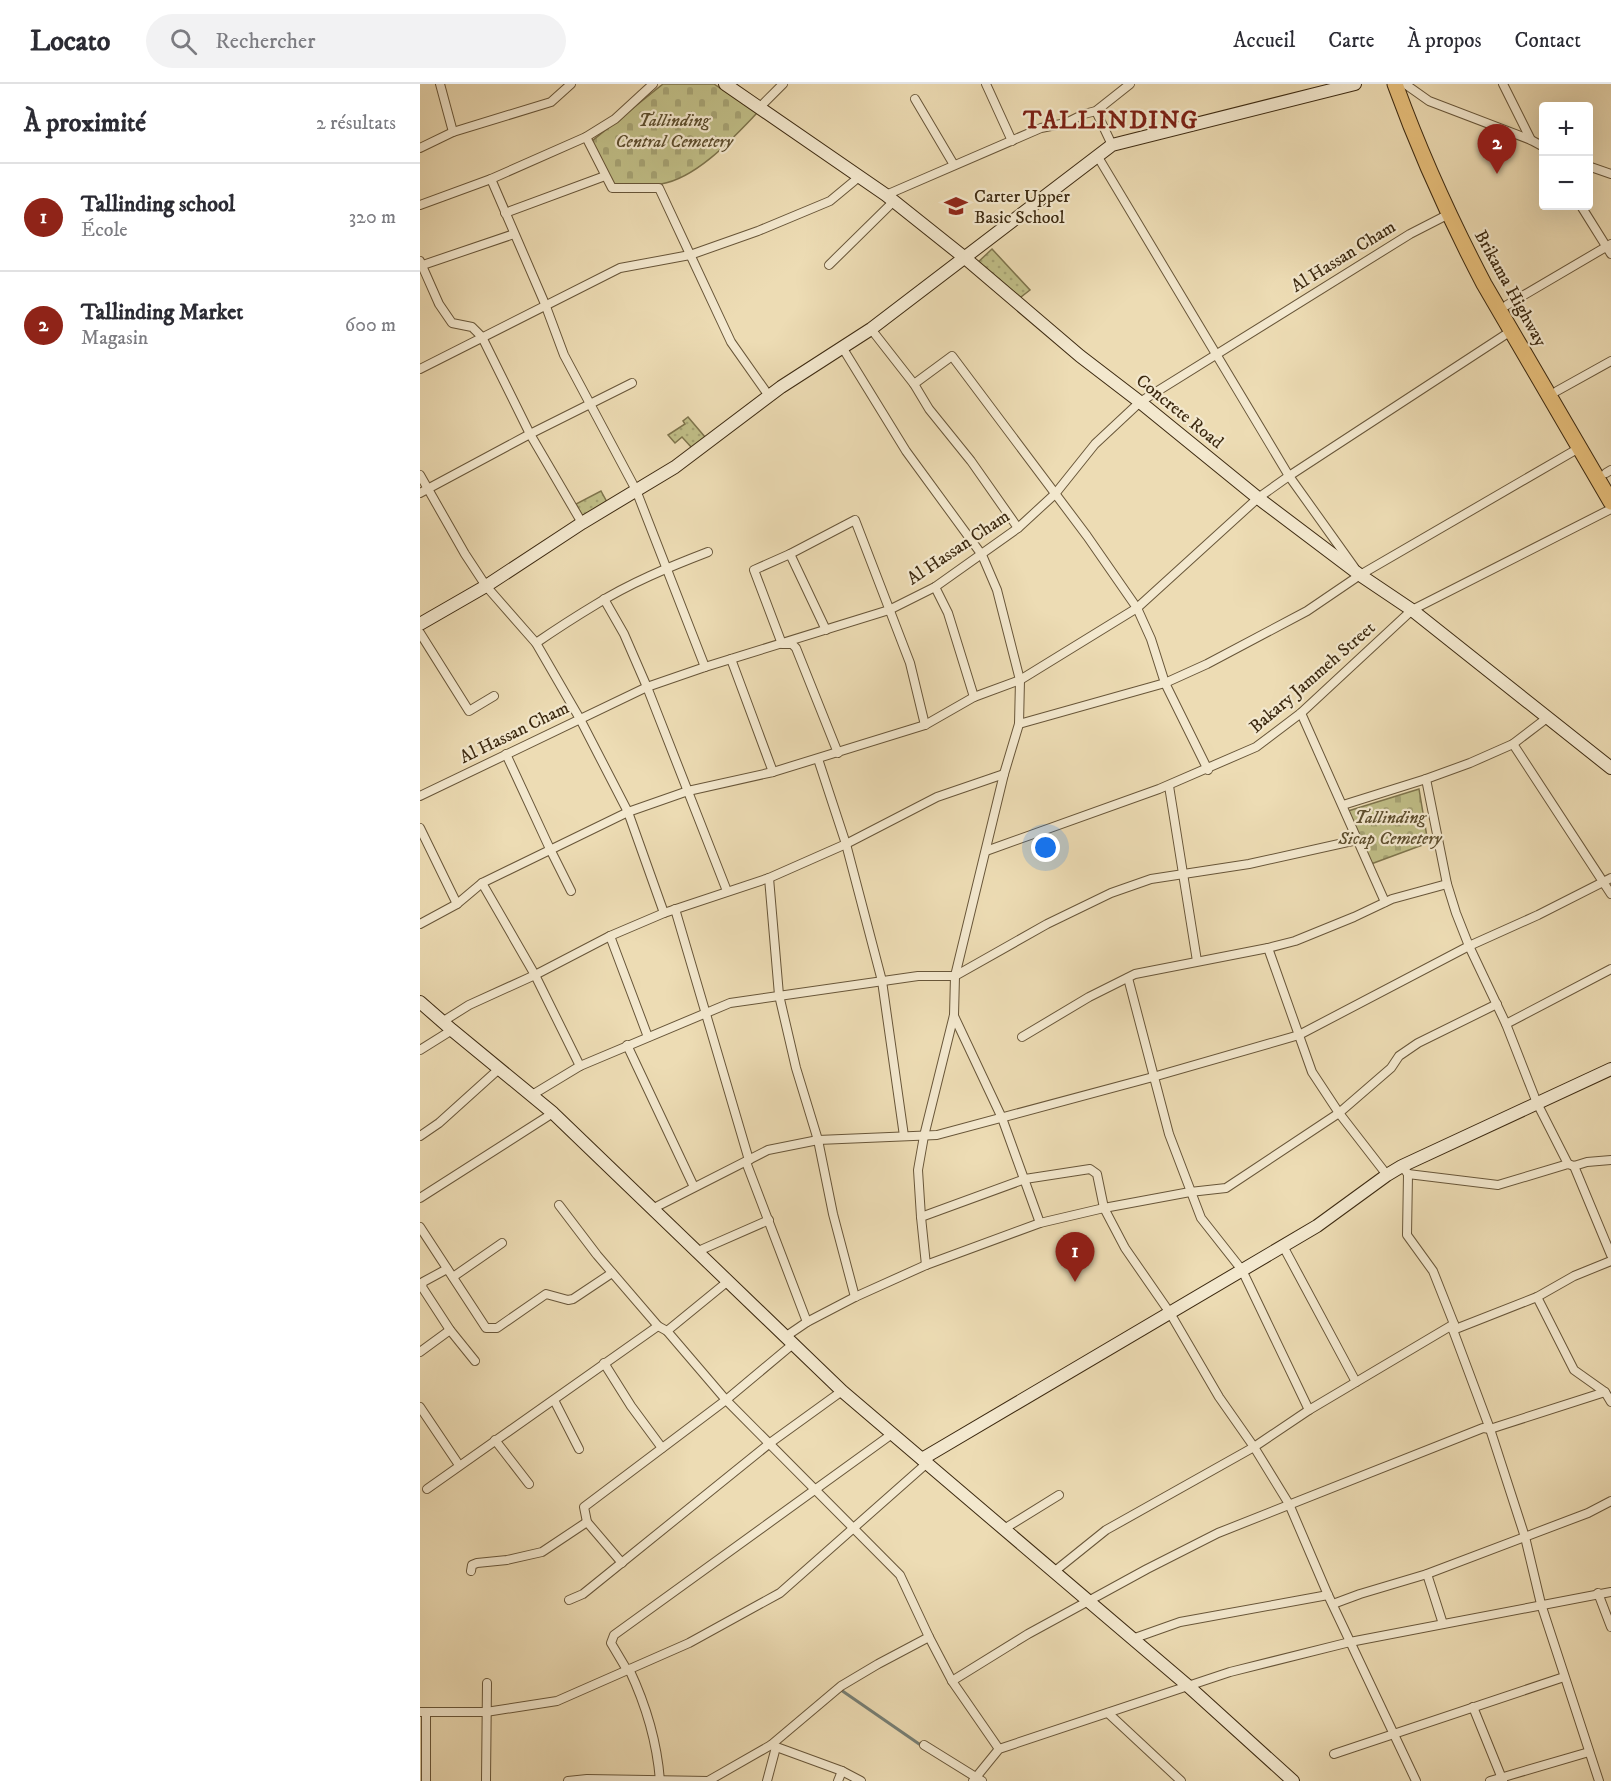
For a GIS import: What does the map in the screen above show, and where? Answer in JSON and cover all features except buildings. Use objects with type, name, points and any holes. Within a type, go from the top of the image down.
[{"type":"highway","name":"Brikama Highway","points":[[1395,84],[1421,153],[1479,276],[1611,502]]},
{"type":"highway","name":"Brikama Highway","points":[[1405,84],[1446,187],[1478,253],[1557,391],[1609,475]]},
{"type":"street","points":[[440,84],[453,132]]},
{"type":"street","points":[[420,148],[453,132],[551,102],[572,84]]},
{"type":"street","points":[[420,205],[491,179],[586,137],[615,119],[653,84]]},
{"type":"street","name":"Concrete Road","points":[[725,84],[890,198],[965,258],[1080,356],[1258,498],[1360,575],[1412,610],[1611,768]]},
{"type":"street","points":[[760,107],[783,84]]},
{"type":"street","points":[[986,84],[1012,141]]},
{"type":"street","points":[[830,265],[890,198],[954,165],[1041,128],[1066,123],[1096,111],[1117,88],[1130,84]]},
{"type":"street","points":[[420,624],[486,586],[675,467],[768,396],[872,329],[1112,145],[1355,84]]},
{"type":"street","points":[[1405,84],[1429,101],[1539,144]]},
{"type":"street","points":[[1503,84],[1531,140]]},
{"type":"street","points":[[915,99],[954,165]]},
{"type":"street","points":[[1096,111],[1112,145]]},
{"type":"street","points":[[586,137],[612,188],[659,188],[732,342],[768,396]]},
{"type":"street","points":[[1098,157],[1289,476],[1360,575]]},
{"type":"street","points":[[1593,168],[1611,174]]},
{"type":"street","points":[[506,213],[605,176]]},
{"type":"street","points":[[420,369],[544,304],[620,268],[690,255],[758,231],[830,201],[859,177]]},
{"type":"street","points":[[491,179],[564,355],[636,490],[705,667]]},
{"type":"street","points":[[1507,305],[1610,248],[1584,210]]},
{"type":"street","name":"Al Hassan Cham","points":[[420,796],[648,687],[889,610],[935,587],[1018,528],[1055,495],[1095,444],[1140,402],[1410,234],[1449,214]]},
{"type":"street","points":[[514,234],[421,264],[439,304],[452,323],[472,327],[482,337],[530,434],[582,524]]},
{"type":"street","points":[[872,329],[914,384],[928,409],[970,461],[1018,528]]},
{"type":"street","points":[[420,924],[457,904],[482,884],[628,812],[688,791],[773,772],[818,759],[925,724],[975,697],[1020,680],[1137,608],[1258,498],[1511,331]]},
{"type":"street","points":[[842,347],[906,451],[982,555],[998,590],[1020,680],[1019,724],[1004,774],[956,976],[954,1015],[924,1136],[918,1170],[926,1264]]},
{"type":"street","points":[[914,384],[952,356],[1087,536],[1137,608],[1151,639],[1165,683],[1208,770]]},
{"type":"street","points":[[1557,391],[1611,361]]},
{"type":"street","points":[[420,493],[632,383]]},
{"type":"street","points":[[1019,724],[1165,683],[1207,664],[1307,611],[1360,575],[1579,448]]},
{"type":"street","points":[[420,475],[465,554],[486,586],[536,643],[580,719],[628,812],[664,913]]},
{"type":"street","name":"Bakary Jammeh Street","points":[[986,851],[1169,786],[1256,747],[1301,713],[1412,610],[1611,509]]},
{"type":"street","points":[[838,753],[796,648],[792,644],[783,644],[754,570],[855,520],[909,663],[925,724]]},
{"type":"street","points":[[536,643],[604,599],[666,568],[708,552]]},
{"type":"street","points":[[790,554],[826,630]]},
{"type":"street","points":[[935,587],[948,613],[975,697]]},
{"type":"street","points":[[604,599],[624,634],[648,687],[728,891]]},
{"type":"street","points":[[420,633],[469,711],[494,696]]},
{"type":"street","points":[[731,659],[773,772]]},
{"type":"street","points":[[1301,713],[1385,902]]},
{"type":"street","points":[[1343,805],[1470,763],[1513,744],[1547,718]]},
{"type":"street","points":[[1513,744],[1607,880],[1611,894]]},
{"type":"street","points":[[506,754],[571,891]]},
{"type":"street","points":[[818,759],[846,844],[882,981],[904,1136]]},
{"type":"street","points":[[420,1050],[469,1005],[535,975],[610,936],[664,913],[769,878],[846,844],[937,797],[1004,774]]},
{"type":"street","points":[[1426,779],[1447,884],[1468,946],[1506,1024],[1537,1103],[1571,1165],[1611,1255]]},
{"type":"street","points":[[1169,786],[1197,962]]},
{"type":"street","points":[[420,828],[457,904]]},
{"type":"street","points":[[532,1095],[580,1066],[730,1003],[918,976],[956,976],[1047,924],[1111,893],[1151,879],[1249,864],[1357,840]]},
{"type":"street","points":[[769,878],[779,995],[796,1068],[818,1140],[855,1297]]},
{"type":"street","points":[[652,1209],[768,1150],[818,1140],[937,1135],[1299,1035],[1468,946],[1538,915],[1607,880]]},
{"type":"street","points":[[482,884],[535,975],[580,1066]]},
{"type":"street","points":[[1023,1037],[1089,997],[1135,974],[1295,941],[1385,902],[1447,884]]},
{"type":"street","points":[[675,909],[748,1161],[807,1322]]},
{"type":"street","points":[[610,936],[648,1037]]},
{"type":"street","points":[[1268,948],[1312,1072],[1339,1113],[1387,1175]]},
{"type":"street","points":[[1506,1024],[1611,969]]},
{"type":"street","points":[[1128,978],[1169,1134],[1191,1192],[1202,1218],[1242,1270],[1309,1410]]},
{"type":"street","points":[[420,1002],[553,1113],[842,1391],[1187,1685],[1293,1781]]},
{"type":"street","points":[[622,1563],[587,1522],[585,1507],[726,1400],[807,1322],[926,1264],[1040,1223],[1104,1208],[1226,1188],[1339,1113],[1391,1068],[1399,1056],[1408,1049],[1497,1004]]},
{"type":"street","points":[[954,1015],[1002,1118],[1040,1223]]},
{"type":"street","points":[[627,1045],[694,1186]]},
{"type":"street","points":[[420,1136],[439,1123],[500,1068]]},
{"type":"street","points":[[426,1781],[423,1713],[486,1712],[557,1701],[689,1643],[780,1593],[924,1462],[1317,1226],[1387,1175],[1405,1170],[1537,1103],[1611,1069]]},
{"type":"street","points":[[420,1198],[553,1113]]},
{"type":"street","points":[[1405,1170],[1498,1185],[1571,1165],[1611,1160]]},
{"type":"street","points":[[921,1217],[1025,1179],[1090,1169],[1097,1174],[1104,1208],[1125,1248],[1170,1313],[1219,1397],[1289,1503],[1328,1595],[1416,1781]]},
{"type":"street","points":[[1405,1170],[1407,1235],[1433,1270],[1490,1429],[1525,1537],[1541,1604],[1599,1781]]},
{"type":"street","points":[[559,1205],[612,1273],[658,1326],[667,1330],[726,1400],[900,1575],[952,1681],[999,1749]]},
{"type":"street","points":[[696,1252],[770,1220]]},
{"type":"street","points":[[420,1227],[486,1328],[497,1328],[546,1294],[568,1300],[573,1299],[612,1273]]},
{"type":"street","points":[[475,1361],[450,1330],[422,1284],[450,1273],[502,1243]]},
{"type":"street","points":[[1283,1246],[1356,1382]]},
{"type":"street","points":[[1055,1571],[1106,1530],[1254,1448],[1309,1410],[1453,1327],[1537,1297],[1574,1276],[1611,1261]]},
{"type":"street","points":[[667,1330],[727,1282]]},
{"type":"street","points":[[1537,1297],[1574,1370],[1605,1392],[1611,1402]]},
{"type":"street","points":[[427,1489],[658,1326]]},
{"type":"street","points":[[420,1352],[450,1330]]},
{"type":"street","points":[[604,1363],[631,1406],[663,1448]]},
{"type":"street","points":[[569,1600],[583,1594],[770,1443],[842,1391]]},
{"type":"street","points":[[952,1681],[1028,1634],[1218,1533],[1483,1428],[1490,1429],[1605,1392]]},
{"type":"street","points":[[554,1400],[579,1449]]},
{"type":"street","points":[[420,1407],[459,1465]]},
{"type":"street","points":[[660,1781],[658,1756],[645,1703],[611,1643],[614,1635],[892,1434]]},
{"type":"street","points":[[495,1440],[530,1484]]},
{"type":"street","points":[[1004,1529],[1059,1495]]},
{"type":"street","points":[[1333,1604],[1427,1574],[1588,1513],[1611,1501]]},
{"type":"street","points":[[471,1571],[472,1565],[477,1563],[507,1560],[542,1552],[587,1522]]},
{"type":"street","points":[[1427,1574],[1443,1624]]},
{"type":"street","points":[[924,1746],[977,1780],[999,1749],[1187,1685],[1350,1642],[1611,1592]]},
{"type":"street","points":[[1599,1593],[1611,1627]]},
{"type":"street","points":[[1132,1639],[1180,1622],[1328,1595]]},
{"type":"street","points":[[568,1781],[587,1779],[708,1781],[774,1746],[841,1686],[929,1637]]},
{"type":"street","points":[[1334,1754],[1564,1677]]},
{"type":"street","points":[[486,1781],[487,1683]]},
{"type":"street","points":[[1473,1707],[1502,1779]]},
{"type":"street","points":[[1108,1713],[1181,1781]]},
{"type":"street","points":[[774,1746],[842,1771],[861,1781]]},
{"type":"street","points":[[767,1781],[774,1746]]},
{"type":"street","points":[[1490,1781],[1589,1752]]},
{"type":"street","points":[[838,1781],[842,1771]]},
{"type":"green space","name":"Tallinding Central Cemetery","points":[[663,84],[714,84],[757,113],[714,156],[688,174],[656,185],[615,186],[592,141]]},
{"type":"green space","points":[[992,249],[1030,290],[1017,300],[974,266]]},
{"type":"green space","points":[[688,417],[705,437],[692,448],[682,437],[675,443],[668,435],[685,424],[683,421]]},
{"type":"green space","points":[[601,491],[608,504],[583,517],[576,504]]},
{"type":"green space","name":"Tallinding Sicap Cemetery","points":[[1419,789],[1428,843],[1371,864],[1348,811]]},
{"type":"waterway","points":[[841,1690],[922,1746]]},
{"type":"place","name":"Tallinding Market","points":[[1497,174]]},
{"type":"place","name":"Carter Upper Basic School","points":[[956,206]]},
{"type":"place","name":"Tallinding school","points":[[1075,1282]]},
{"type":"district","name":"TALLINDING","points":[[1111,120]]}]
